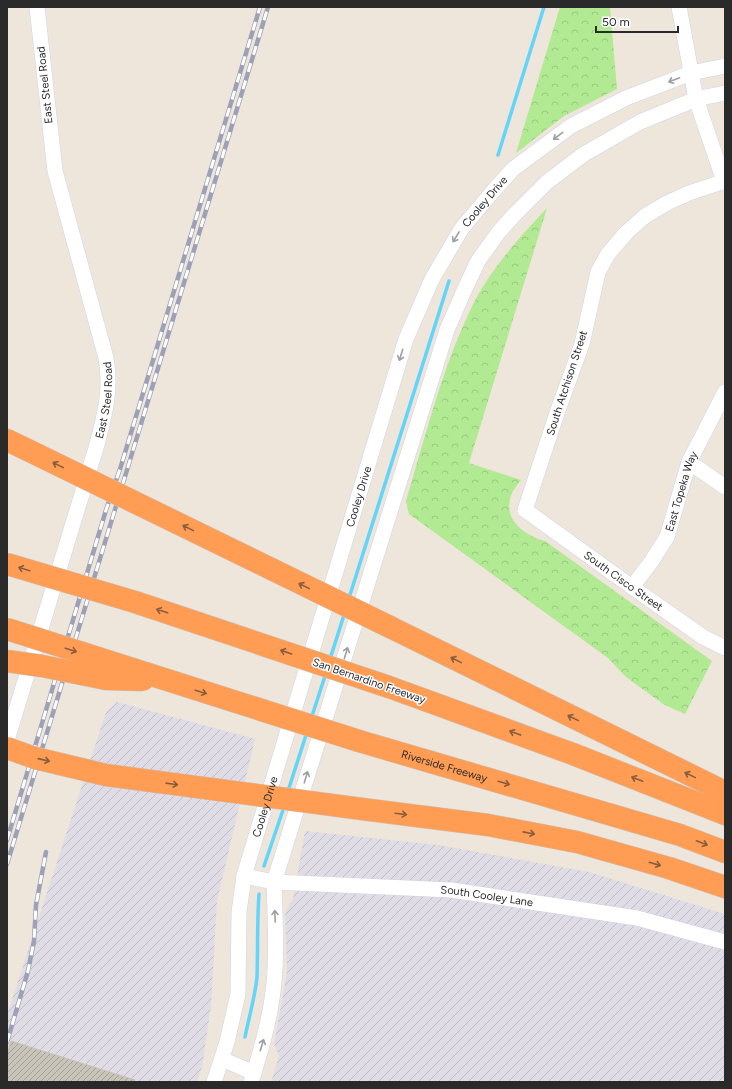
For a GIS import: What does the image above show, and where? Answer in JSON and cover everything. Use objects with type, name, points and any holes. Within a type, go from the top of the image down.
[{"type":"highway","points":[[7,440],[725,792]]},
{"type":"highway","name":"San Bernardino Freeway","points":[[7,564],[135,602],[389,687],[559,749],[725,814]]},
{"type":"highway","points":[[7,629],[164,680]]},
{"type":"highway","points":[[7,661],[42,666],[106,680],[164,680]]},
{"type":"highway","name":"Riverside Freeway","points":[[164,680],[359,741],[680,835],[725,852]]},
{"type":"highway","points":[[7,748],[35,758],[106,775],[488,825],[577,842],[669,868],[725,887]]},
{"type":"street","name":"East Steel Road","points":[[7,740],[96,448],[104,418],[109,375],[106,358],[55,171],[37,7]]},
{"type":"street","points":[[679,7],[696,99],[724,181]]},
{"type":"street","name":"Cooley Drive","points":[[214,1082],[227,1042],[238,994],[239,912],[244,876],[406,339],[432,279],[462,228],[513,169],[571,126],[626,98],[691,73],[725,66]]},
{"type":"street","points":[[222,1059],[252,1078],[266,1033],[273,997],[276,952],[274,882],[447,330],[478,261],[498,233],[514,215],[547,182],[584,154],[640,122],[696,99],[725,93]]},
{"type":"street","name":"South Atchison Street","points":[[525,510],[558,410],[582,344],[598,272],[608,254],[626,233],[645,216],[667,203],[689,193],[724,181]]},
{"type":"street","name":"East Topeka Way","points":[[632,587],[651,562],[667,537],[689,462],[725,392]]},
{"type":"street","points":[[689,462],[725,487]]},
{"type":"street","name":"South Cisco Street","points":[[525,510],[703,637],[725,648]]},
{"type":"street","name":"South Cooley Lane","points":[[244,876],[274,882],[451,890],[637,918],[725,942]]},
{"type":"shaded area","points":[[117,702],[255,739],[217,901],[211,1006],[202,1067],[197,1082],[7,1082],[7,1015],[106,712]]},
{"type":"shaded area","points":[[305,831],[438,845],[589,872],[725,914],[725,1082],[271,1082],[279,1056],[274,1044],[287,972],[285,913],[293,899]]},
{"type":"green space","points":[[560,7],[610,7],[617,89],[564,116],[516,153]]},
{"type":"green space","points":[[547,208],[469,463],[521,480],[512,493],[509,502],[512,518],[522,530],[529,535],[545,541],[712,661],[685,714],[663,704],[626,677],[608,658],[409,514],[406,501],[442,382],[459,335],[476,298],[494,271],[514,245]]},
{"type":"building","points":[[11,1041],[135,1080],[134,1082],[7,1082],[7,1054]]},
{"type":"waterway","points":[[498,155],[544,7]]},
{"type":"waterway","points":[[349,598],[449,281]]},
{"type":"waterway","points":[[330,659],[345,612]]},
{"type":"waterway","points":[[311,719],[326,673]]},
{"type":"waterway","points":[[288,791],[307,732]]},
{"type":"waterway","points":[[264,866],[284,807]]},
{"type":"waterway","points":[[245,1037],[257,977],[259,894]]},
{"type":"railway","points":[[7,840],[260,7]]},
{"type":"railway","points":[[7,864],[268,7]]},
{"type":"railway","points":[[7,1042],[28,971],[34,941],[36,905],[46,852]]}]
